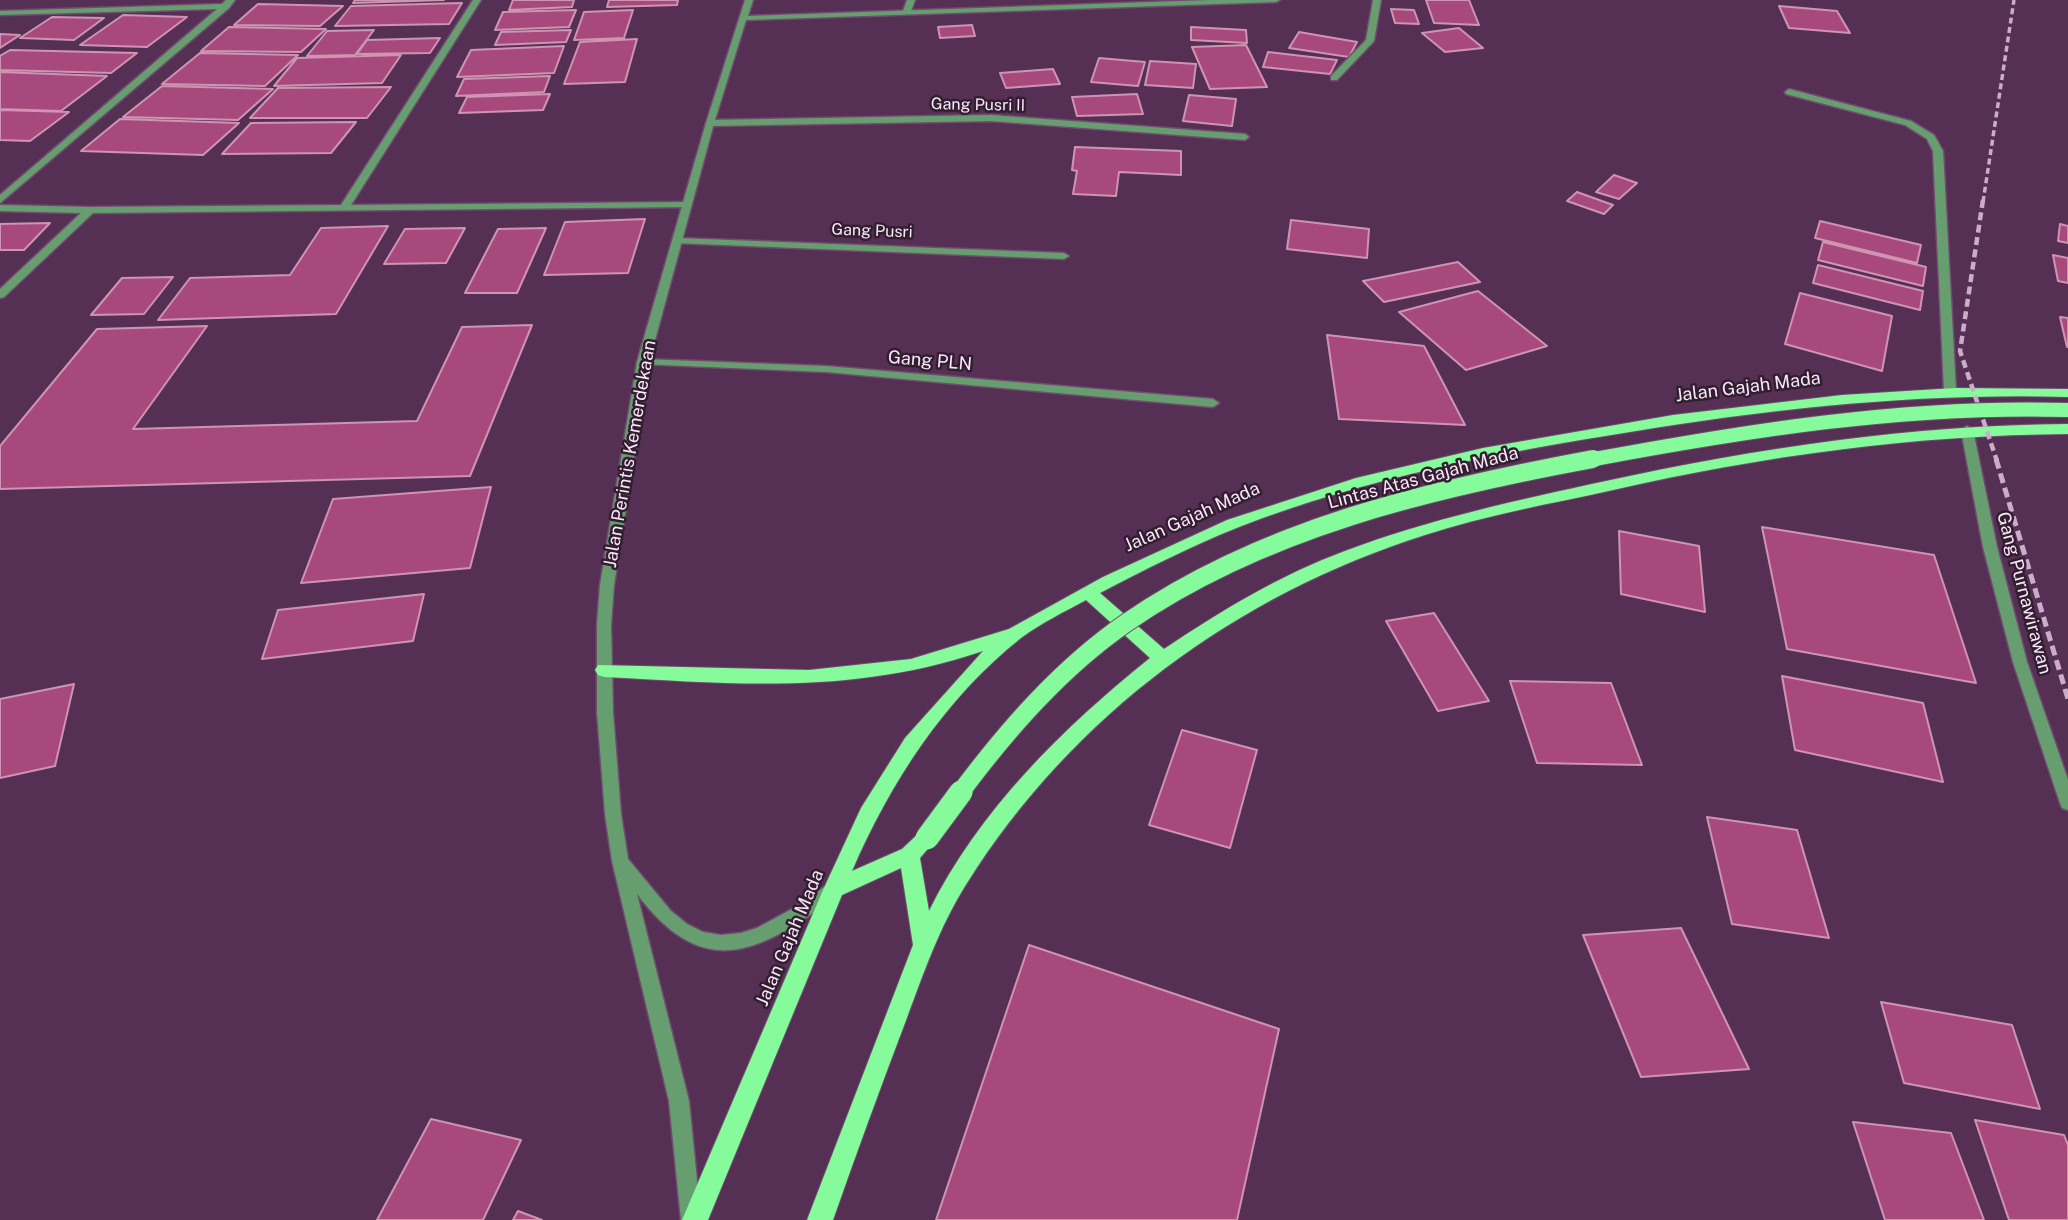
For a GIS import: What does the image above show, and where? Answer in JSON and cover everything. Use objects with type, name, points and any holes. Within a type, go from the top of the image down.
[{"type":"main road","name":"Jalan Gajah Mada","points":[[693,1220],[834,889],[878,800],[911,745],[955,694],[1017,633],[1170,549],[1252,514],[1382,474],[1678,418],[1839,399],[1950,391],[2068,393]]},
{"type":"main road","name":"Lintas Atas Gajah Mada","points":[[834,889],[909,855],[927,838],[1008,732],[1076,663],[1104,639],[1198,580],[1311,532],[1396,504],[1481,483],[1620,454],[1759,431],[1851,418],[1948,411],[2068,411]]},
{"type":"main road","points":[[820,1220],[923,944],[961,873],[1039,773],[1112,697],[1161,657],[1229,613],[1287,582],[1420,530],[1722,461],[1856,440],[1968,430],[2068,429]]},
{"type":"main road","points":[[1088,592],[1161,657]]},
{"type":"main road","points":[[604,670],[782,676],[855,673],[924,663],[1017,633]]},
{"type":"main road","points":[[909,855],[923,944]]},
{"type":"street","points":[[345,206],[477,0]]},
{"type":"street","name":"Jalan Perintis Kemerdekaan","points":[[693,1220],[679,1101],[620,861],[608,767],[604,670],[607,585],[643,362],[710,123],[749,0]]},
{"type":"street","points":[[907,11],[911,0]]},
{"type":"street","points":[[745,18],[1129,2],[1276,0]]},
{"type":"street","points":[[1334,78],[1370,41],[1377,0]]},
{"type":"street","points":[[0,13],[228,3]]},
{"type":"street","points":[[0,200],[228,3]]},
{"type":"street","points":[[1789,92],[1908,123],[1931,137],[1937,151],[1950,391]]},
{"type":"street","name":"Gang Pusri II","points":[[710,123],[991,118],[1245,137]]},
{"type":"street","points":[[0,208],[90,210],[687,205]]},
{"type":"street","points":[[0,295],[90,210]]},
{"type":"street","name":"Gang Pusri","points":[[679,241],[1064,256]]},
{"type":"street","name":"Gang PLN","points":[[643,362],[826,369],[1213,403]]},
{"type":"street","name":"Gang Purnawirawan","points":[[1968,430],[1990,547],[2017,649],[2068,803]]},
{"type":"street","points":[[620,861],[679,929],[713,943],[759,937],[786,923],[834,889]]},
{"type":"building","points":[[355,0],[444,0],[353,3]]},
{"type":"building","points":[[513,0],[574,0],[572,7],[509,10]]},
{"type":"building","points":[[609,0],[678,0],[677,5],[607,7]]},
{"type":"building","points":[[1426,0],[1469,0],[1479,25],[1434,23]]},
{"type":"building","points":[[462,3],[449,24],[335,26],[351,6]]},
{"type":"building","points":[[258,4],[343,6],[320,26],[234,25]]},
{"type":"building","points":[[1779,6],[1837,11],[1850,33],[1789,28]]},
{"type":"building","points":[[1391,9],[1414,10],[1419,24],[1395,23]]},
{"type":"building","points":[[576,10],[569,27],[495,30],[503,12]]},
{"type":"building","points":[[633,10],[624,38],[574,40],[584,12]]},
{"type":"building","points":[[123,15],[187,17],[147,47],[80,45]]},
{"type":"building","points":[[52,17],[104,18],[74,40],[20,38]]},
{"type":"building","points":[[972,25],[975,36],[940,38],[938,27]]},
{"type":"building","points":[[229,27],[326,29],[301,52],[201,51]]},
{"type":"building","points":[[1191,27],[1246,30],[1247,43],[1191,40]]},
{"type":"building","points":[[1459,28],[1483,48],[1445,52],[1422,33]]},
{"type":"building","points":[[374,30],[355,55],[307,56],[327,31]]},
{"type":"building","points":[[571,30],[566,42],[495,45],[501,32]]},
{"type":"building","points":[[1299,32],[1357,42],[1349,57],[1289,48]]},
{"type":"building","points":[[0,34],[20,35],[0,48]]},
{"type":"building","points":[[440,38],[430,53],[357,54],[367,40]]},
{"type":"building","points":[[637,39],[625,82],[564,84],[580,42]]},
{"type":"building","points":[[1246,45],[1267,87],[1210,89],[1192,47]]},
{"type":"building","points":[[564,46],[554,73],[457,77],[471,50]]},
{"type":"building","points":[[10,50],[137,53],[111,73],[0,70],[0,56]]},
{"type":"building","points":[[1268,52],[1337,60],[1330,74],[1263,67]]},
{"type":"building","points":[[200,53],[298,55],[265,86],[162,84]]},
{"type":"building","points":[[401,55],[382,83],[274,86],[297,58]]},
{"type":"building","points":[[1099,58],[1145,62],[1138,86],[1091,82]]},
{"type":"building","points":[[1150,61],[1196,64],[1193,88],[1145,85]]},
{"type":"building","points":[[1053,69],[1060,84],[1006,88],[1000,73]]},
{"type":"building","points":[[0,72],[107,76],[61,111],[0,109]]},
{"type":"building","points":[[550,76],[544,92],[456,96],[464,79]]},
{"type":"building","points":[[162,86],[273,89],[238,120],[123,117]]},
{"type":"building","points":[[391,87],[367,118],[250,118],[278,88]]},
{"type":"building","points":[[550,94],[543,110],[459,113],[467,97]]},
{"type":"building","points":[[1137,94],[1143,114],[1077,116],[1072,97]]},
{"type":"building","points":[[1189,95],[1236,99],[1232,126],[1183,121]]},
{"type":"building","points":[[0,110],[69,112],[30,141],[0,140]]},
{"type":"building","points":[[120,119],[239,123],[203,155],[81,151]]},
{"type":"building","points":[[356,122],[331,153],[222,154],[251,123]]},
{"type":"building","points":[[1075,147],[1181,151],[1181,175],[1119,172],[1116,196],[1073,194],[1077,171],[1072,170]]},
{"type":"building","points":[[1614,175],[1637,183],[1619,199],[1596,192]]},
{"type":"building","points":[[1577,192],[1613,205],[1604,214],[1567,201]]},
{"type":"building","points":[[645,219],[628,273],[544,275],[565,222]]},
{"type":"building","points":[[1291,220],[1369,229],[1367,258],[1287,249]]},
{"type":"building","points":[[1820,221],[1921,245],[1917,263],[1815,238]]},
{"type":"building","points":[[50,223],[24,250],[0,250],[0,224]]},
{"type":"building","points":[[2060,224],[2068,226],[2068,243],[2058,241]]},
{"type":"building","points":[[388,226],[336,314],[158,320],[190,278],[290,275],[321,228]]},
{"type":"building","points":[[465,228],[446,263],[384,264],[405,229]]},
{"type":"building","points":[[546,228],[517,293],[465,293],[498,229]]},
{"type":"building","points":[[1823,242],[1926,267],[1923,286],[1818,260]]},
{"type":"building","points":[[2053,255],[2068,258],[2068,283],[2058,281]]},
{"type":"building","points":[[1458,262],[1480,282],[1384,302],[1363,281]]},
{"type":"building","points":[[1818,265],[1923,291],[1920,310],[1813,283]]},
{"type":"building","points":[[173,277],[144,314],[91,315],[122,278]]},
{"type":"building","points":[[1478,291],[1547,346],[1466,370],[1399,312]]},
{"type":"building","points":[[1800,293],[1892,316],[1882,371],[1785,344]]},
{"type":"building","points":[[2060,317],[2068,318],[2068,347],[2067,347]]},
{"type":"building","points":[[532,325],[470,476],[0,489],[0,446],[97,329],[207,326],[133,429],[417,421],[462,327]]},
{"type":"building","points":[[1327,335],[1424,346],[1465,425],[1339,419]]},
{"type":"building","points":[[491,487],[470,568],[301,583],[333,499]]},
{"type":"building","points":[[1762,527],[1934,555],[1976,683],[1787,649]]},
{"type":"building","points":[[1619,531],[1699,546],[1705,612],[1621,594]]},
{"type":"building","points":[[424,594],[413,641],[262,659],[278,610]]},
{"type":"building","points":[[1434,613],[1489,701],[1438,711],[1386,621]]},
{"type":"building","points":[[1782,676],[1923,703],[1943,782],[1795,750]]},
{"type":"building","points":[[1510,681],[1611,683],[1642,765],[1537,763]]},
{"type":"building","points":[[74,684],[55,766],[0,778],[0,699]]},
{"type":"building","points":[[1182,730],[1257,750],[1230,848],[1149,825]]},
{"type":"building","points":[[1707,817],[1797,830],[1829,938],[1732,924]]},
{"type":"building","points":[[1681,928],[1749,1069],[1641,1077],[1583,935]]},
{"type":"building","points":[[1029,945],[1279,1029],[1237,1220],[936,1220]]},
{"type":"building","points":[[1881,1002],[2012,1025],[2040,1109],[1904,1083]]},
{"type":"building","points":[[431,1119],[521,1140],[483,1220],[377,1220]]},
{"type":"building","points":[[1975,1120],[2064,1135],[2068,1145],[2068,1220],[2009,1220]]},
{"type":"building","points":[[1853,1122],[1951,1133],[1984,1220],[1885,1220]]},
{"type":"building","points":[[518,1211],[542,1220],[513,1220]]},
{"type":"railway","points":[[1983,202],[2014,0]]},
{"type":"railway","points":[[1983,200],[1960,351],[1997,461]]},
{"type":"railway","points":[[1996,459],[2068,699]]}]
